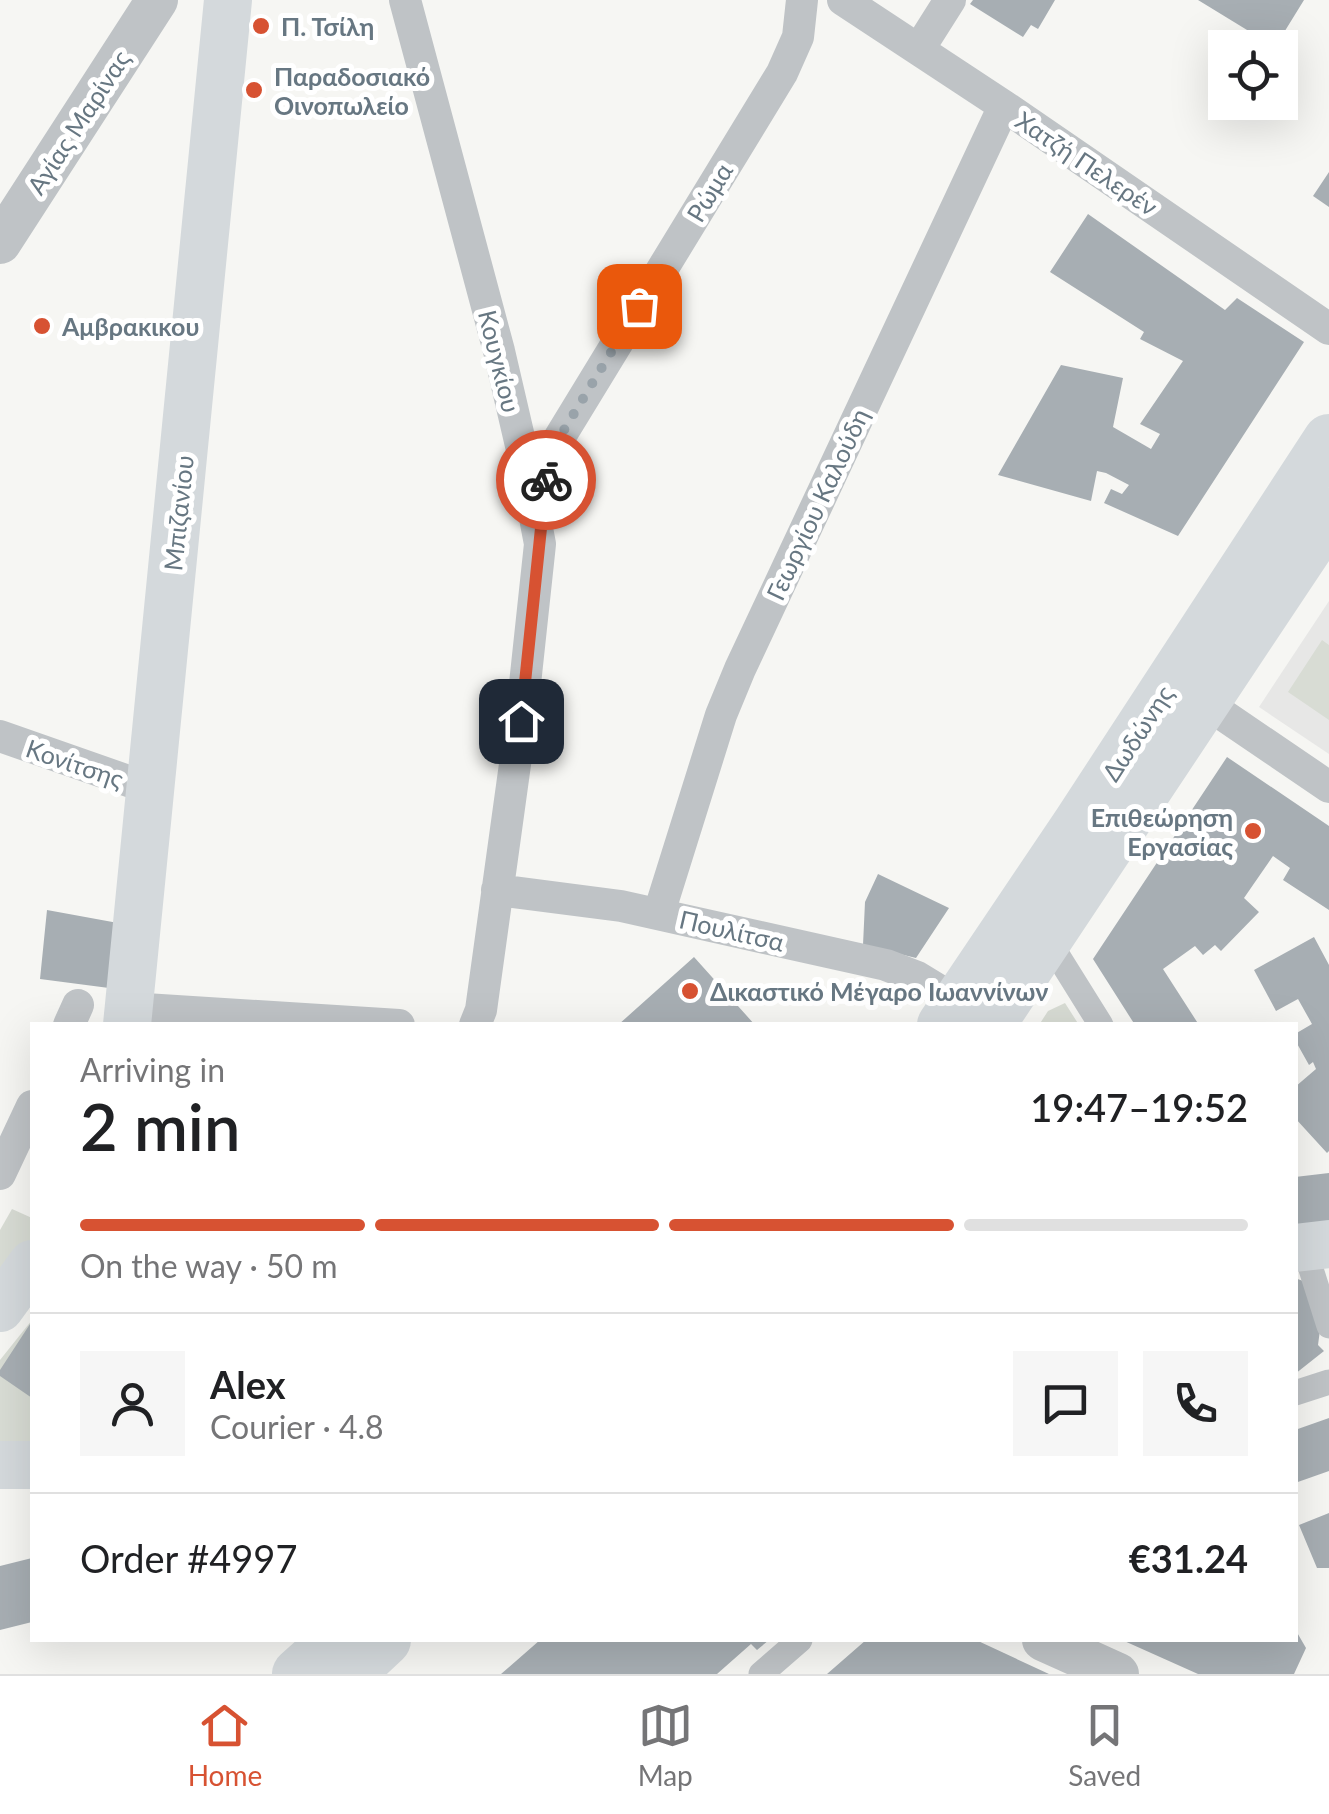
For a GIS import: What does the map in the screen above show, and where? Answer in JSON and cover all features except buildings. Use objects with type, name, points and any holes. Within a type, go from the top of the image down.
[{"type":"main road","name":"Μπιζανίου","points":[[128,1016],[228,0]]},
{"type":"main road","name":"Δωδώνης","points":[[963,1017],[1079,823],[1329,440]]},
{"type":"main road","name":"Δωδώνης","points":[[963,1017],[1048,940],[1329,514]]},
{"type":"main road","points":[[0,1308],[30,1267]]},
{"type":"main road","points":[[0,1465],[30,1466]]},
{"type":"main road","points":[[317,1667],[379,1642]]},
{"type":"street","name":"Αγίας Μαρίνας","points":[[0,243],[157,0]]},
{"type":"street","name":"Κουγκίου","points":[[405,0],[499,351],[540,544],[521,721],[476,1022]]},
{"type":"street","name":"Ρώμα","points":[[540,544],[546,476],[558,440],[782,73],[798,38],[802,0]]},
{"type":"street","name":"Χατζή Πελερέν","points":[[843,0],[1329,329]]},
{"type":"street","points":[[918,49],[950,0]]},
{"type":"street","name":"Γεωργίου Καλούδη","points":[[658,913],[721,715],[740,669],[1004,106]]},
{"type":"street","points":[[1204,702],[1329,786]]},
{"type":"street","name":"Κονίτσης","points":[[0,736],[151,789]]},
{"type":"street","name":"Πουλίτσα","points":[[497,890],[658,913],[886,966],[917,977],[963,1017]]},
{"type":"street","points":[[1048,940],[1100,1022]]},
{"type":"street","points":[[128,1016],[309,1022]]},
{"type":"street","points":[[0,1174],[30,1110]]},
{"type":"street","points":[[1309,1246],[1329,1326]]},
{"type":"street","points":[[1298,1392],[1329,1382]]},
{"type":"street","points":[[0,1482],[30,1467]]},
{"type":"street","points":[[761,1674],[798,1642]]},
{"type":"street","points":[[1047,1642],[1118,1674]]},
{"type":"shaded area","points":[[1329,601],[1329,754],[1259,707]]},
{"type":"shaded area","points":[[1322,640],[1329,645],[1329,720],[1288,692]]},
{"type":"shaded area","points":[[1065,1003],[1077,1022],[1041,1022],[1048,1011]]},
{"type":"shaded area","points":[[12,1209],[30,1217],[30,1243],[0,1284],[0,1230]]},
{"type":"shaded area","points":[[30,1322],[30,1446],[0,1454],[0,1360]]},
{"type":"way so far","points":[[546,480],[558,440],[639,306]]},
{"type":"place","name":"Π. Τσίλη","points":[[261,26]]},
{"type":"place","name":"Παραδοσιακό Οινοπωλείο","points":[[254,90]]},
{"type":"place","name":"Αμβρακικου","points":[[42,326]]},
{"type":"place","name":"Επιθεώρηση Εργασίας","points":[[1253,831]]},
{"type":"place","name":"Δικαστικό Μέγαρο Ιωαννίνων","points":[[690,991]]},
{"type":"route","points":[[521,721],[546,480]]}]
